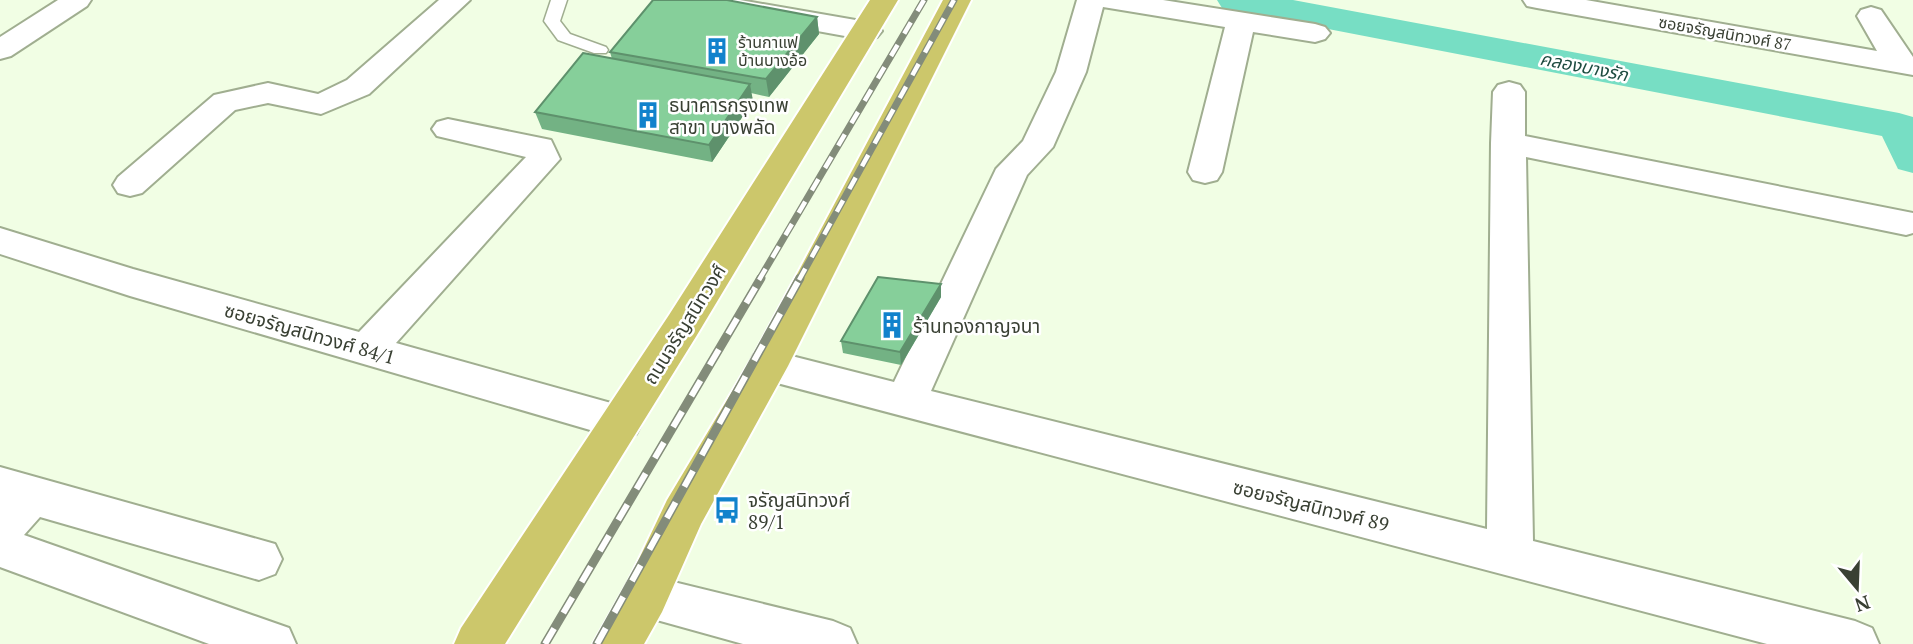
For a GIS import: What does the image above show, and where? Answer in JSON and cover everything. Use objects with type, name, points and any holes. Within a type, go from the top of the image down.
[{"type":"main road","points":[[617,644],[645,597],[683,513],[768,366],[957,0]]},
{"type":"main road","name":"ถนนจรัญสนิทวงศ์","points":[[478,644],[876,16]]},
{"type":"street","points":[[0,50],[77,0]]},
{"type":"street","points":[[130,185],[225,102],[268,93],[321,104],[358,87],[456,0]]},
{"type":"street","points":[[691,0],[876,16]]},
{"type":"street","points":[[905,402],[1013,169],[1037,148],[1071,72],[1091,0]]},
{"type":"street","points":[[1110,0],[1315,33]]},
{"type":"street","name":"ซอยจรัญสนิทวงศ์ 87","points":[[1537,0],[1907,65]]},
{"type":"street","points":[[1871,16],[1907,65]]},
{"type":"street","points":[[1205,172],[1241,22]]},
{"type":"street","points":[[1509,92],[1507,143],[1510,556]]},
{"type":"street","points":[[367,349],[543,159],[539,148],[448,129]]},
{"type":"street","points":[[1507,143],[1906,223]]},
{"type":"street","name":"ซอยจรัญสนิทวงศ์ 84/1","points":[[0,241],[130,282],[621,422]]},
{"type":"street","name":"ซอยจรัญสนิทวงศ์ 89","points":[[768,366],[1855,644]]},
{"type":"street","points":[[0,530],[16,491],[259,559]]},
{"type":"street","points":[[0,547],[272,644]]},
{"type":"street","points":[[645,597],[833,644]]},
{"type":"lane","points":[[559,0],[552,21],[564,37],[600,50]]},
{"type":"building","name":"ร้านกาแฟ บ้านบางอ้อ","points":[[653,0],[727,0],[817,17],[766,79],[610,52]]},
{"type":"building","name":"ธนาคารกรุงเทพ สาขา บางพลัด","points":[[583,53],[750,84],[709,145],[535,112]]},
{"type":"building","name":"ร้านทองกาญจนา","points":[[878,277],[941,284],[900,352],[841,341]]},
{"type":"waterway","name":"คลองบางรัก","points":[[1235,0],[1899,126],[1913,159]]},
{"type":"railway","points":[[759,280],[924,0]]},
{"type":"railway","points":[[799,280],[954,0]]},
{"type":"railway","points":[[545,644],[761,278]]},
{"type":"railway","points":[[597,644],[800,278]]},
{"type":"place","name":"ร้านกาแฟ บ้านบางอ้อ","points":[[717,51]]},
{"type":"place","name":"ธนาคารกรุงเทพ สาขา บางพลัด","points":[[648,115]]},
{"type":"place","name":"ร้านทองกาญจนา","points":[[892,325]]},
{"type":"place","name":"จรัญสนิทวงศ์ 89/1","points":[[727,510]]}]
